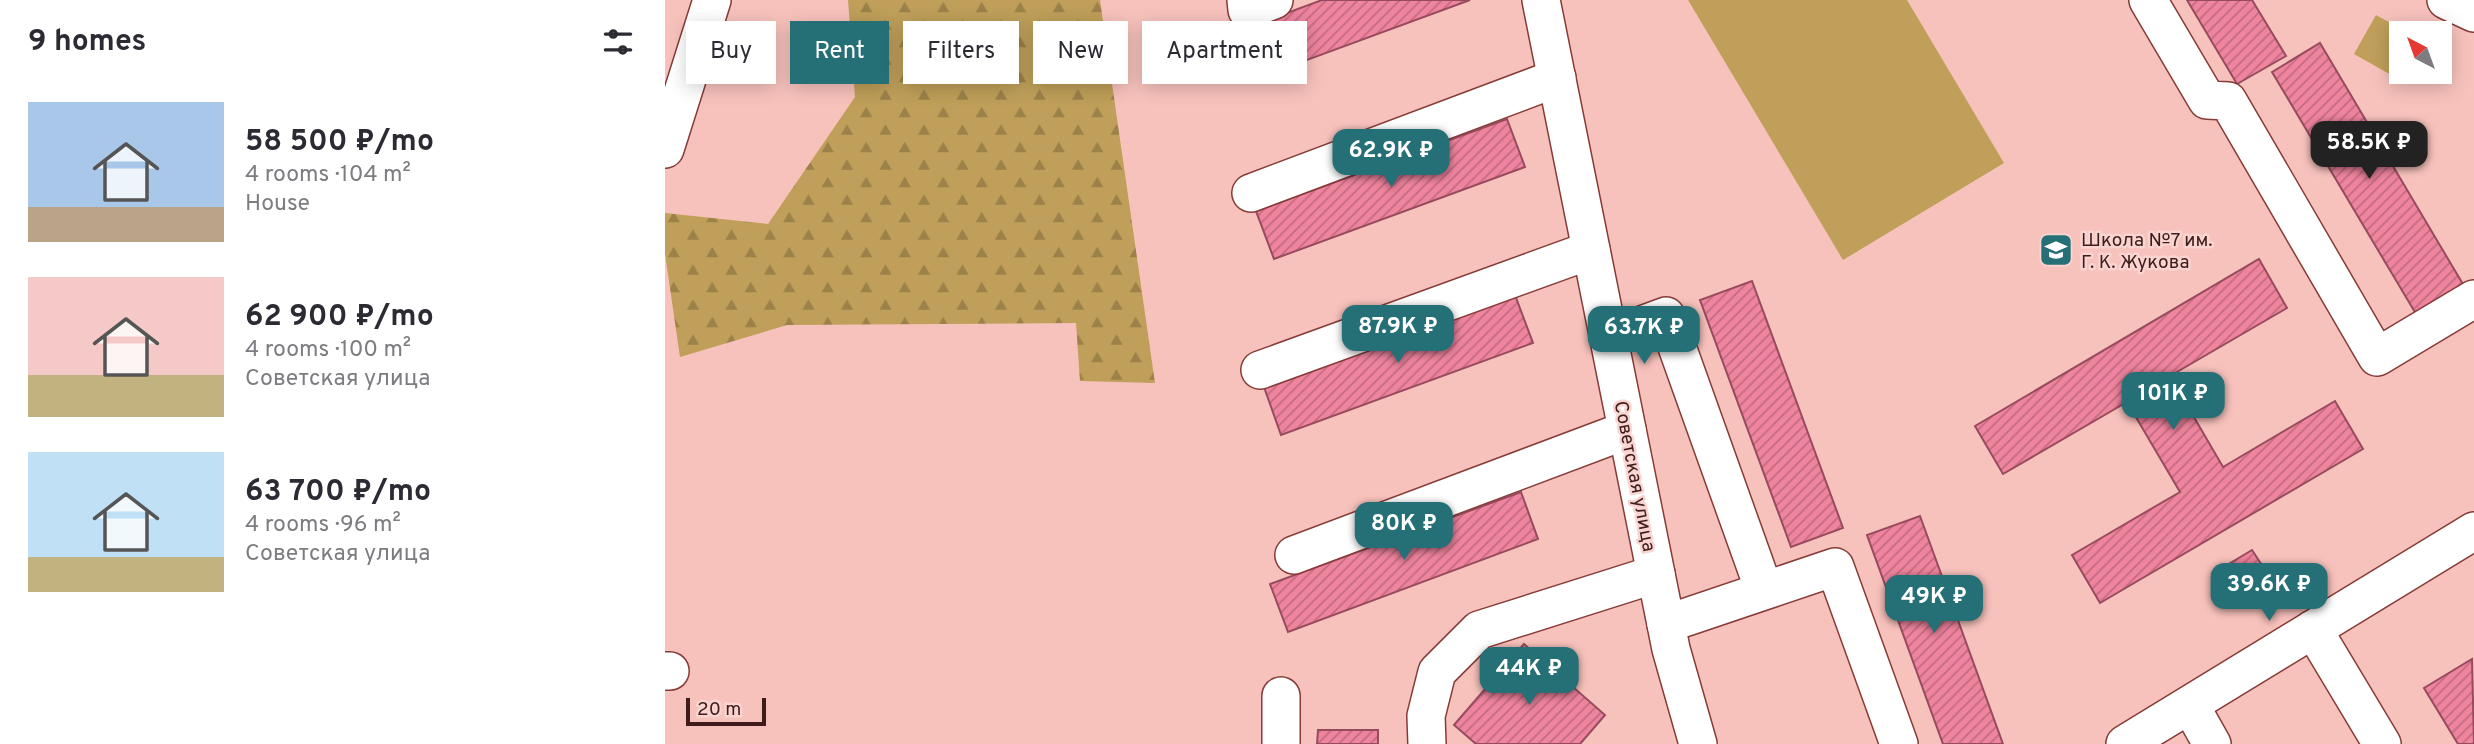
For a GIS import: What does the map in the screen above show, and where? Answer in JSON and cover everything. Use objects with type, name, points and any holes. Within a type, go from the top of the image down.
[{"type":"street","points":[[665,149],[712,0]]},
{"type":"street","points":[[1246,0],[1247,10],[1274,0]]},
{"type":"street","name":"Советская улица","points":[[1541,0],[1666,624],[1698,744]]},
{"type":"street","points":[[2148,0],[2207,100],[2228,101],[2370,361],[2474,299]]},
{"type":"street","points":[[2447,0],[2474,13]]},
{"type":"street","points":[[1251,193],[1556,79]]},
{"type":"street","points":[[1260,370],[1591,250]]},
{"type":"street","points":[[1609,337],[1665,316],[1764,590]]},
{"type":"street","points":[[1294,555],[1627,430]]},
{"type":"street","points":[[2125,744],[2474,531]]},
{"type":"street","points":[[1666,624],[1835,567],[1899,744]]},
{"type":"street","points":[[1427,744],[1426,716],[1437,672],[1479,630],[1656,574]]},
{"type":"street","points":[[2313,629],[2382,744]]},
{"type":"street","points":[[1281,696],[1281,744]]},
{"type":"street","points":[[2189,705],[2213,744]]},
{"type":"green space","points":[[848,0],[1100,0],[1103,21],[1033,21],[1033,84],[1112,84],[1155,383],[1080,381],[1076,323],[787,325],[680,357],[665,254],[665,213],[768,224],[855,97],[854,84],[889,84],[889,21],[850,21]]},
{"type":"green space","points":[[1688,0],[1907,0],[2004,163],[1843,260]]},
{"type":"green space","points":[[2376,15],[2389,22],[2389,74],[2354,54]]},
{"type":"building","points":[[1322,0],[1470,0],[1307,60],[1307,21],[1265,21]]},
{"type":"building","points":[[2187,0],[2252,0],[2286,56],[2237,84]]},
{"type":"building","points":[[2320,43],[2467,291],[2419,319],[2272,72]]},
{"type":"building","points":[[1507,119],[1525,167],[1274,259],[1256,211]]},
{"type":"building","points":[[2259,259],[2287,308],[2170,376],[2223,467],[2335,401],[2363,449],[2100,603],[2072,555],[2180,492],[2127,402],[2003,474],[1975,426]]},
{"type":"building","points":[[1752,281],[1843,528],[1791,547],[1700,300]]},
{"type":"building","points":[[1515,295],[1533,343],[1281,435],[1264,387]]},
{"type":"building","points":[[1521,492],[1538,539],[1288,632],[1270,584]]},
{"type":"building","points":[[1920,516],[2003,744],[1943,744],[1867,535]]},
{"type":"building","points":[[2252,550],[2265,570],[2224,594],[2212,574]]},
{"type":"building","points":[[1524,644],[1605,715],[1580,744],[1476,744],[1454,725]]},
{"type":"building","points":[[2472,659],[2474,744],[2458,744],[2424,688]]},
{"type":"building","points":[[1318,730],[1378,730],[1378,744],[1317,744]]},
{"type":"place","name":"Школа №7 им. Г. К. Жукова","points":[[2056,250]]}]
